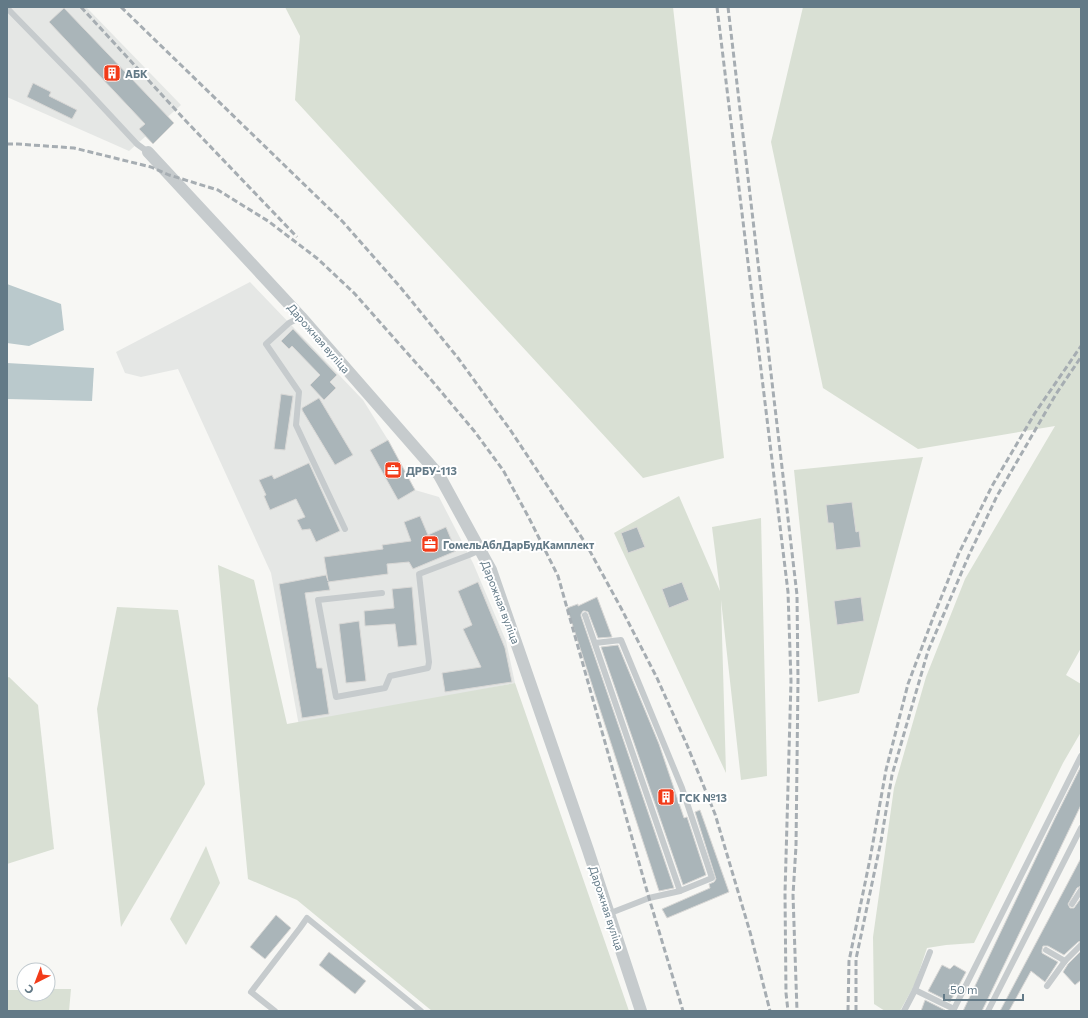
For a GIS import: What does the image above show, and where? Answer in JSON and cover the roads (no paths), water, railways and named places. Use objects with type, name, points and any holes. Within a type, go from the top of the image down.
[{"type":"street","name":"Дарожная вуліца","points":[[148,152],[301,317],[439,475],[491,570],[588,850],[641,1011]]},
{"type":"lane","points":[[7,8],[137,144],[148,152]]},
{"type":"lane","points":[[301,317],[289,323],[266,344],[299,392],[296,425],[345,529]]},
{"type":"lane","points":[[382,593],[318,600],[336,697],[385,688],[390,676],[428,668],[429,662],[419,574],[480,550]]},
{"type":"lane","points":[[585,615],[680,891]]},
{"type":"lane","points":[[594,643],[620,640],[682,788],[712,878],[680,891],[649,898],[608,914]]},
{"type":"lane","points":[[915,990],[953,1010],[1080,759]]},
{"type":"lane","points":[[988,1011],[1081,828]]},
{"type":"lane","points":[[1072,904],[1081,890]]},
{"type":"lane","points":[[275,1011],[251,992],[307,918],[421,1011]]},
{"type":"lane","points":[[1047,986],[1065,961],[1081,945]]},
{"type":"lane","points":[[1046,950],[1065,961]]},
{"type":"lane","points":[[904,1011],[915,990],[930,952]]},
{"type":"railway","points":[[81,7],[185,120],[297,237]]},
{"type":"railway","points":[[121,7],[343,222],[401,288],[458,358],[511,431],[586,544],[657,678],[687,745],[715,814],[750,932],[770,1011]]},
{"type":"railway","points":[[717,7],[788,592],[791,681],[785,893],[786,993],[788,1011]]},
{"type":"railway","points":[[728,7],[797,595],[798,680],[796,846],[793,895],[797,1011]]},
{"type":"railway","points":[[7,144],[74,148],[151,167],[169,175],[218,190],[268,221],[318,259],[354,293],[475,432],[503,470],[558,576],[649,898],[683,1011]]},
{"type":"railway","points":[[848,1011],[849,961],[870,859],[886,770],[908,684],[959,553],[992,486],[1035,413],[1081,346]]},
{"type":"railway","points":[[856,1011],[856,959],[881,841],[892,775],[928,651],[969,555],[997,496],[1056,394],[1081,357]]},
{"type":"place","name":"АБК","points":[[112,73]]},
{"type":"place","name":"ДРБУ-113","points":[[393,470]]},
{"type":"place","name":"ГомельАблДарБудКамплект","points":[[430,544]]},
{"type":"place","name":"ГСК №13","points":[[666,797]]}]
